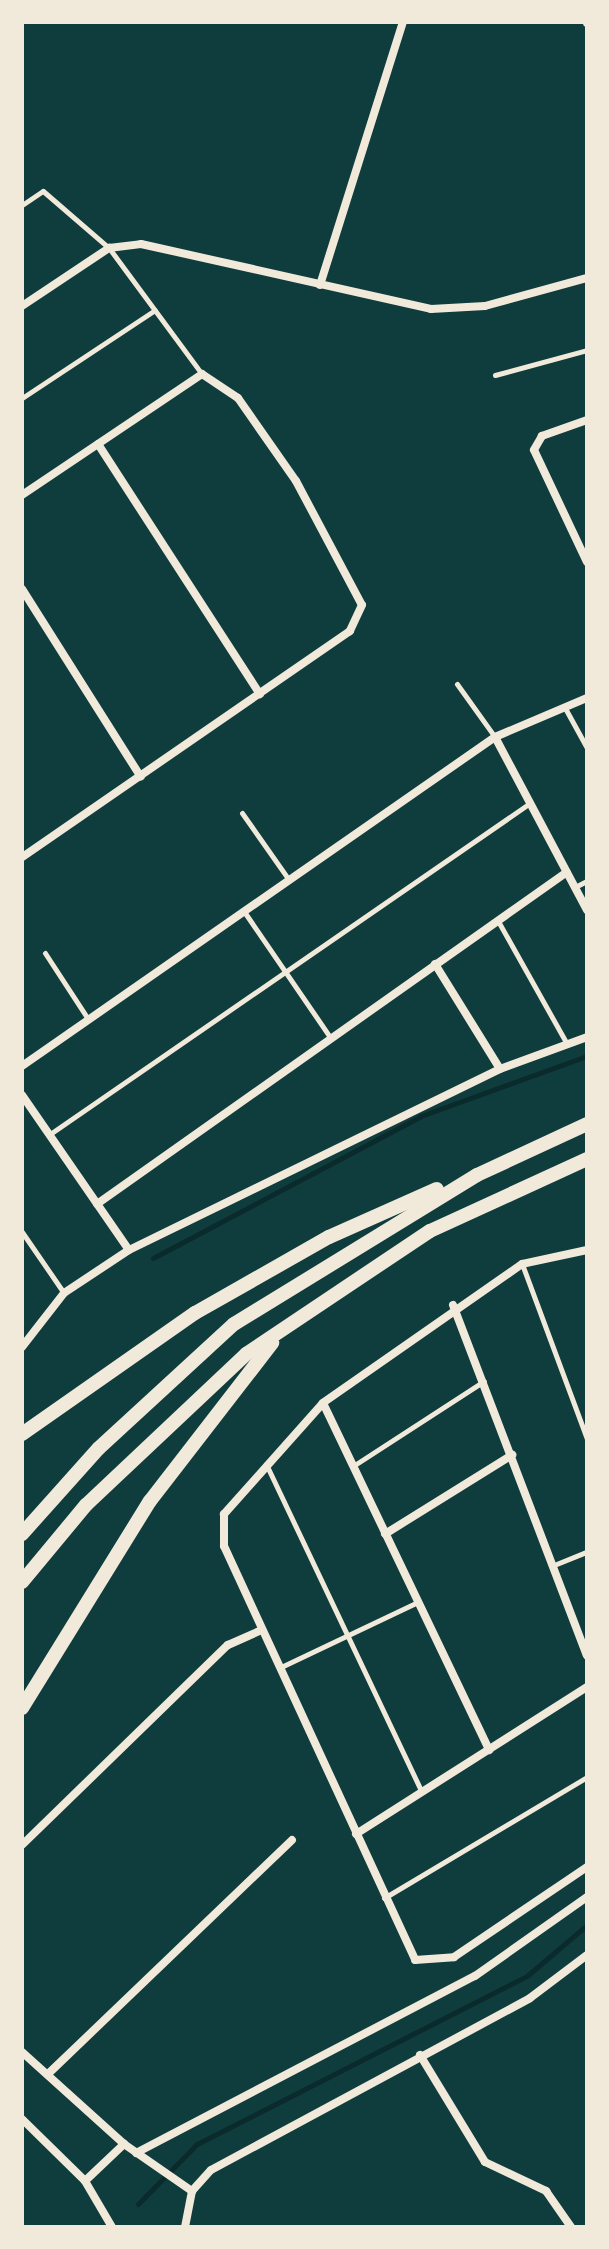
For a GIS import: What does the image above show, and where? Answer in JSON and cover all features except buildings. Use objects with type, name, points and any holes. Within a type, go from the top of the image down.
[{"type":"main road","points":[[22,1434],[96,1377],[248,1282],[329,1237],[587,1124]]},
{"type":"main road","points":[[22,1534],[108,1439],[234,1324],[519,1153]]},
{"type":"main road","points":[[22,1582],[86,1505],[189,1403],[291,1321],[443,1224],[587,1159]]},
{"type":"main road","points":[[22,1708],[150,1501],[291,1321]]},
{"type":"street","points":[[320,285],[403,22]]},
{"type":"street","points":[[22,306],[109,248],[177,249],[431,309],[485,306],[587,278]]},
{"type":"street","points":[[22,495],[202,374],[238,398],[296,481],[362,605],[350,631],[22,857]]},
{"type":"street","points":[[587,420],[542,436],[534,450],[587,562]]},
{"type":"street","points":[[98,444],[260,694]]},
{"type":"street","points":[[22,589],[141,777]]},
{"type":"street","points":[[22,1066],[287,877],[495,737],[587,698]]},
{"type":"street","points":[[495,737],[587,910]]},
{"type":"street","points":[[97,1204],[567,872]]},
{"type":"street","points":[[435,964],[500,1069]]},
{"type":"street","points":[[22,1347],[64,1293],[129,1250],[500,1069],[566,1042],[587,1037]]},
{"type":"street","points":[[22,1095],[129,1250]]},
{"type":"street","points":[[587,1250],[522,1264],[453,1305],[323,1403],[265,1463],[224,1514],[224,1546],[406,1951],[415,1960],[442,1963],[587,1867]]},
{"type":"street","points":[[453,1305],[485,1381],[587,1655]]},
{"type":"street","points":[[323,1403],[489,1750]]},
{"type":"street","points":[[385,1534],[512,1455]]},
{"type":"street","points":[[22,1845],[228,1645],[262,1630]]},
{"type":"street","points":[[356,1834],[587,1687]]},
{"type":"street","points":[[48,2074],[292,1840]]},
{"type":"street","points":[[140,2155],[475,1976],[587,1897]]},
{"type":"street","points":[[185,2227],[192,2191],[262,2137],[530,1998],[587,1955]]},
{"type":"street","points":[[22,2052],[124,2144],[192,2191]]},
{"type":"street","points":[[420,2055],[485,2162],[546,2191],[571,2227]]},
{"type":"street","points":[[22,2119],[85,2181],[112,2227]]},
{"type":"street","points":[[85,2181],[124,2144]]},
{"type":"lane","points":[[22,205],[43,191],[109,248],[202,374]]},
{"type":"lane","points":[[22,398],[155,310]]},
{"type":"lane","points":[[495,375],[587,350]]},
{"type":"lane","points":[[457,684],[495,737]]},
{"type":"lane","points":[[565,707],[587,748]]},
{"type":"lane","points":[[49,1134],[530,803]]},
{"type":"lane","points":[[242,813],[287,877]]},
{"type":"lane","points":[[575,887],[587,881]]},
{"type":"lane","points":[[242,909],[330,1037]]},
{"type":"lane","points":[[498,920],[566,1042]]},
{"type":"lane","points":[[45,953],[88,1019]]},
{"type":"lane","points":[[22,1232],[64,1293]]},
{"type":"lane","points":[[522,1264],[587,1439]]},
{"type":"lane","points":[[353,1466],[485,1381]]},
{"type":"lane","points":[[265,1463],[422,1792]]},
{"type":"lane","points":[[554,1565],[587,1552]]},
{"type":"lane","points":[[280,1668],[418,1602]]},
{"type":"lane","points":[[383,1899],[587,1777]]},
{"type":"waterway","points":[[153,1258],[421,1116],[587,1056]]},
{"type":"waterway","points":[[138,2204],[197,2144],[528,1975],[587,1925]]}]
